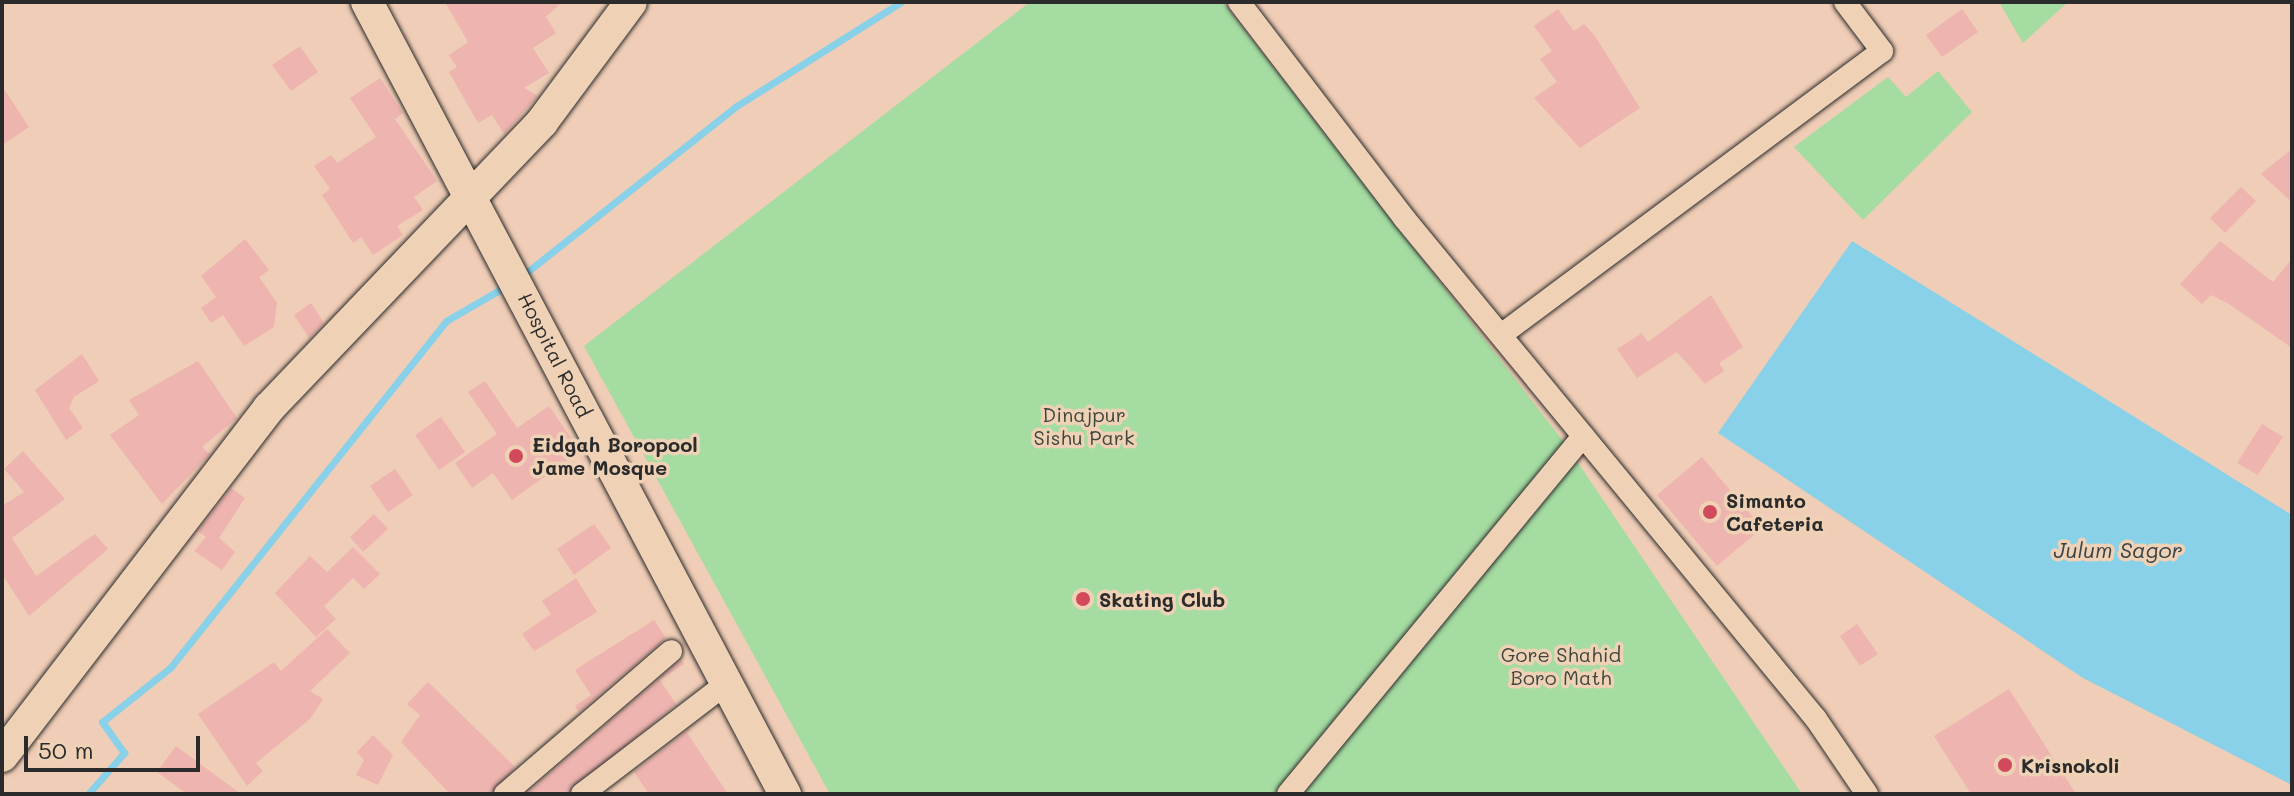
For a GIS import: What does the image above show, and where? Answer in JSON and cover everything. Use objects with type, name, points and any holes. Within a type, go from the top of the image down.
[{"type":"street","name":"Hospital Road","points":[[367,2],[785,794]]},
{"type":"street","points":[[2,756],[269,408],[542,122],[631,2]]},
{"type":"street","points":[[1239,2],[1501,335],[1816,719],[1867,794]]},
{"type":"street","points":[[1501,335],[1882,51],[1845,2]]},
{"type":"street","points":[[1288,794],[1583,436]]},
{"type":"street","points":[[505,794],[671,651]]},
{"type":"street","points":[[582,794],[727,683]]},
{"type":"green space","name":"Dinajpur Sishu Park","points":[[1030,2],[1223,2],[1567,446],[1274,794],[830,794],[584,346]]},
{"type":"green space","points":[[1999,2],[2068,2],[2023,43]]},
{"type":"green space","points":[[1938,71],[1972,112],[1863,220],[1794,147],[1888,77],[1906,97]]},
{"type":"green space","name":"Gore Shahid Boro Math","points":[[1568,448],[1802,794],[1298,794]]},
{"type":"water","name":"Julum Sagor","points":[[1852,241],[2292,515],[2292,785],[2083,678],[1718,433]]},
{"type":"building","points":[[445,2],[562,2],[546,17],[556,33],[533,48],[549,73],[524,88],[538,96],[504,134],[492,115],[478,123],[449,72],[457,67],[449,55],[468,42]]},
{"type":"building","points":[[1558,9],[1574,31],[1584,24],[1595,36],[1640,108],[1580,148],[1534,98],[1557,82],[1540,59],[1552,51],[1534,26]]},
{"type":"building","points":[[1962,9],[1978,32],[1942,57],[1926,35]]},
{"type":"building","points":[[300,46],[318,72],[291,91],[272,65]]},
{"type":"building","points":[[380,78],[403,113],[395,119],[437,181],[414,197],[423,210],[397,226],[403,235],[373,255],[361,237],[353,243],[322,195],[330,189],[314,166],[331,155],[337,163],[376,137],[350,98]]},
{"type":"building","points":[[2,86],[29,127],[2,145]]},
{"type":"building","points":[[2292,149],[2292,202],[2261,174]]},
{"type":"building","points":[[2241,187],[2256,201],[2225,233],[2210,218]]},
{"type":"building","points":[[245,239],[269,270],[259,277],[277,303],[274,327],[244,346],[223,315],[211,323],[201,308],[216,297],[201,276]]},
{"type":"building","points":[[2220,241],[2273,282],[2292,259],[2292,348],[2229,304],[2211,295],[2202,304],[2180,284]]},
{"type":"building","points":[[1711,295],[1743,347],[1719,363],[1724,371],[1705,384],[1677,352],[1637,378],[1617,349],[1642,333],[1648,342]]},
{"type":"building","points":[[311,303],[324,323],[309,338],[294,315]]},
{"type":"building","points":[[82,354],[99,381],[74,397],[69,408],[83,428],[66,440],[35,390]]},
{"type":"building","points":[[198,361],[237,418],[202,447],[210,454],[162,504],[110,435],[139,415],[129,400]]},
{"type":"building","points":[[485,381],[517,428],[549,406],[580,451],[512,500],[493,473],[472,488],[455,463],[497,434],[468,392]]},
{"type":"building","points":[[441,417],[465,452],[439,470],[415,435]]},
{"type":"building","points":[[2262,424],[2283,437],[2258,475],[2237,463]]},
{"type":"building","points":[[23,451],[65,499],[12,538],[36,576],[95,534],[108,549],[29,616],[2,574],[2,506],[24,492],[4,469]]},
{"type":"building","name":"Simanto Cafeteria","points":[[1702,457],[1762,528],[1717,566],[1657,495]]},
{"type":"building","points":[[395,469],[413,495],[388,512],[370,486]]},
{"type":"building","points":[[231,488],[245,498],[219,538],[235,552],[222,570],[194,551],[206,537],[198,531]]},
{"type":"building","points":[[374,514],[388,529],[363,552],[350,537]]},
{"type":"building","points":[[594,524],[611,548],[574,575],[557,549]]},
{"type":"building","points":[[353,547],[380,574],[364,589],[353,578],[324,606],[336,619],[316,637],[275,593],[310,556],[327,572]]},
{"type":"building","points":[[576,578],[597,612],[534,651],[522,634],[551,614],[542,601]]},
{"type":"building","points":[[654,620],[666,638],[579,712],[575,706],[591,695],[575,670]]},
{"type":"building","points":[[1857,624],[1878,654],[1860,666],[1840,636]]},
{"type":"building","points":[[327,629],[350,653],[310,691],[323,699],[310,719],[256,763],[263,771],[247,786],[198,714],[274,662],[281,671]]},
{"type":"building","points":[[681,660],[684,664],[660,680],[676,704],[568,794],[526,794]]},
{"type":"building","points":[[428,682],[515,767],[491,794],[450,794],[401,742],[420,715],[407,704]]},
{"type":"building","name":"Krisnokoli","points":[[2009,689],[2076,794],[1971,794],[1934,736]]},
{"type":"building","points":[[691,728],[687,733],[728,794],[649,794],[634,772]]},
{"type":"building","points":[[373,735],[393,755],[378,785],[356,775],[364,760],[357,752]]},
{"type":"building","points":[[176,746],[241,794],[187,794],[157,772]]},
{"type":"waterway","points":[[522,276],[735,107],[901,2]]},
{"type":"waterway","points":[[88,794],[124,753],[102,722],[170,668],[446,321],[508,285]]},
{"type":"place","name":"Eidgah Boropool Jame Mosque","points":[[516,456]]},
{"type":"place","name":"Simanto Cafeteria","points":[[1710,512]]},
{"type":"place","name":"Skating Club","points":[[1083,599]]},
{"type":"place","name":"Krisnokoli","points":[[2005,765]]}]
